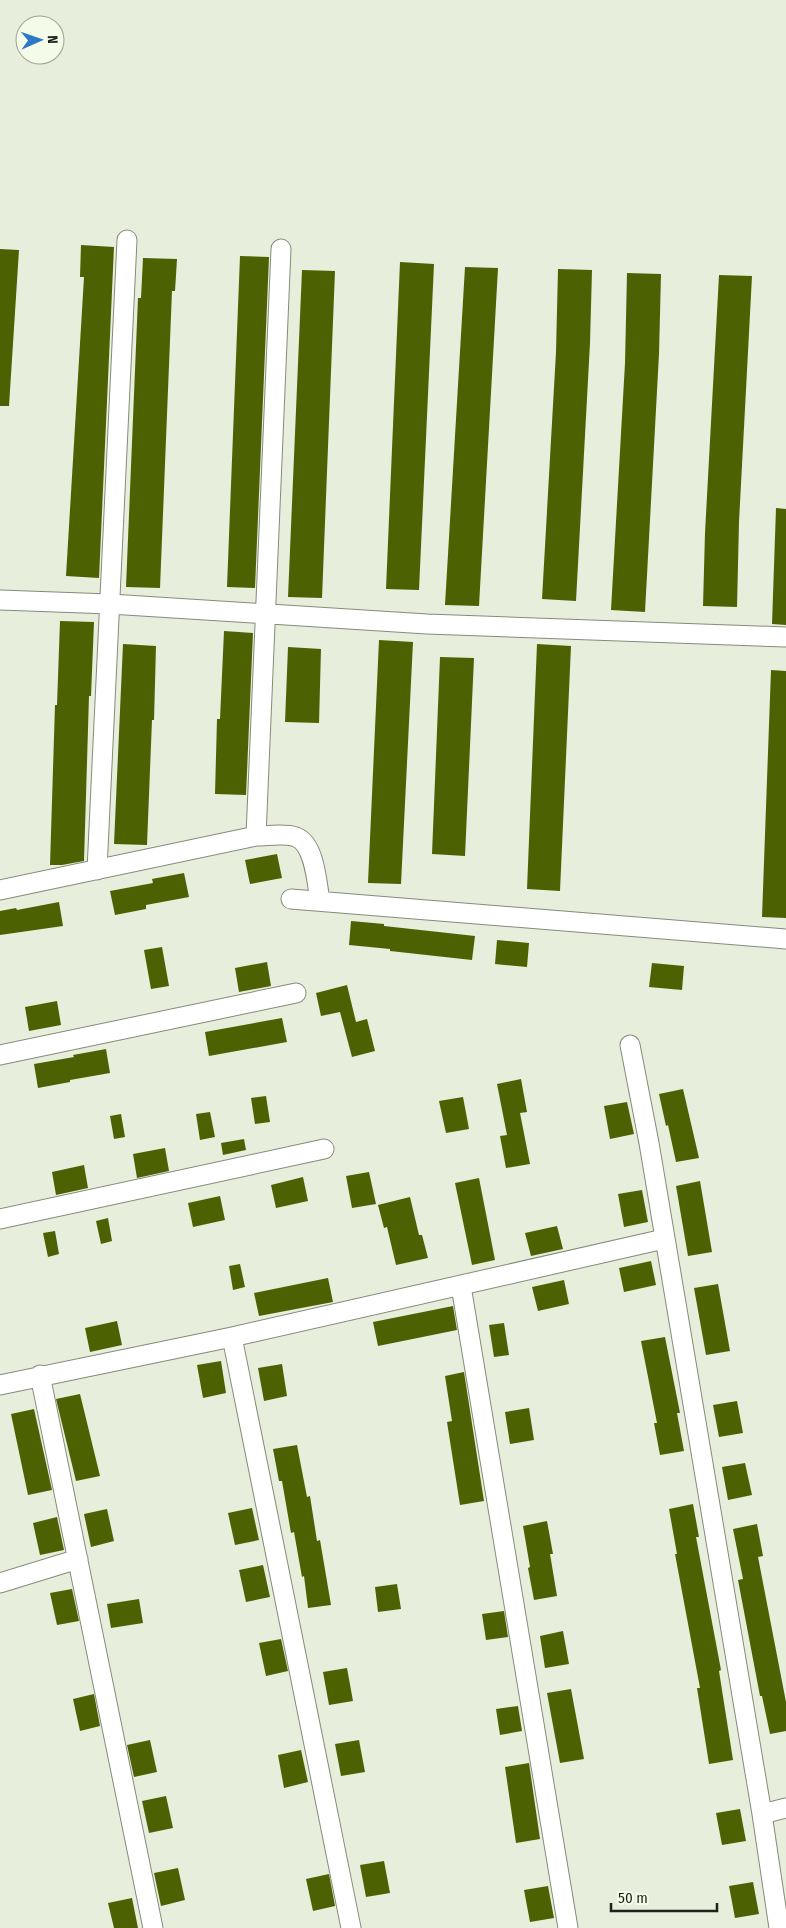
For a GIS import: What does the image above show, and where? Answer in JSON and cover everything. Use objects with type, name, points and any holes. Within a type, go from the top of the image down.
[{"type":"street","points":[[97,870],[127,240]]},
{"type":"street","points":[[256,836],[267,613],[281,249]]},
{"type":"street","points":[[0,600],[110,604],[427,624],[786,637]]},
{"type":"street","points":[[0,890],[256,836],[287,835],[298,838],[311,854],[320,901]]},
{"type":"street","points":[[291,899],[786,939]]},
{"type":"street","points":[[0,1055],[296,993]]},
{"type":"street","points":[[630,1045],[649,1143],[762,1814],[779,1928]]},
{"type":"street","points":[[0,1219],[324,1148]]},
{"type":"street","points":[[0,1384],[232,1336],[664,1240]]},
{"type":"street","points":[[461,1286],[568,1928]]},
{"type":"street","points":[[232,1336],[351,1928]]},
{"type":"street","points":[[40,1375],[153,1928]]},
{"type":"street","points":[[0,1583],[78,1559]]},
{"type":"street","points":[[762,1814],[786,1808]]},
{"type":"building","points":[[81,245],[114,247],[99,578],[66,576],[84,277],[80,277]]},
{"type":"building","points":[[0,249],[19,250],[9,406],[0,406]]},
{"type":"building","points":[[240,256],[269,257],[255,588],[227,587]]},
{"type":"building","points":[[143,258],[177,259],[175,291],[172,291],[160,588],[126,587],[138,298],[141,298]]},
{"type":"building","points":[[400,262],[434,264],[419,590],[386,589]]},
{"type":"building","points":[[465,267],[498,268],[479,606],[445,605]]},
{"type":"building","points":[[558,269],[592,270],[590,343],[576,601],[542,599],[556,352]]},
{"type":"building","points":[[302,270],[335,271],[322,598],[288,597]]},
{"type":"building","points":[[627,273],[661,274],[659,354],[645,612],[611,610],[625,363]]},
{"type":"building","points":[[719,275],[752,276],[739,522],[737,607],[703,606],[705,533]]},
{"type":"building","points":[[776,508],[786,509],[786,625],[772,624]]},
{"type":"building","points":[[60,621],[94,622],[91,696],[89,696],[84,861],[50,865],[55,705],[57,705]]},
{"type":"building","points":[[224,631],[253,633],[246,795],[215,794],[217,719],[220,719]]},
{"type":"building","points":[[379,640],[413,642],[401,884],[368,883]]},
{"type":"building","points":[[123,644],[156,646],[147,845],[114,844]]},
{"type":"building","points":[[537,644],[571,646],[560,891],[527,889]]},
{"type":"building","points":[[288,647],[321,649],[319,723],[285,722]]},
{"type":"building","points":[[440,657],[474,658],[465,856],[432,854]]},
{"type":"building","points":[[771,670],[786,671],[786,918],[762,917]]},
{"type":"building","points":[[277,854],[282,878],[250,884],[245,860]]},
{"type":"building","points":[[184,873],[189,897],[146,905],[146,909],[115,915],[110,891],[153,883],[152,879]]},
{"type":"building","points":[[59,902],[63,926],[0,935],[0,911],[16,908],[17,910]]},
{"type":"building","points":[[351,921],[475,936],[472,960],[349,945]]},
{"type":"building","points":[[497,940],[529,943],[527,967],[495,964]]},
{"type":"building","points":[[162,947],[169,986],[151,989],[144,950]]},
{"type":"building","points":[[267,962],[271,986],[239,992],[235,968]]},
{"type":"building","points":[[652,963],[684,966],[682,990],[649,987]]},
{"type":"building","points":[[347,985],[356,1022],[367,1019],[375,1051],[352,1057],[340,1012],[321,1016],[316,993]]},
{"type":"building","points":[[57,1001],[61,1025],[29,1031],[25,1007]]},
{"type":"building","points":[[282,1018],[287,1042],[209,1056],[205,1032]]},
{"type":"building","points":[[106,1049],[110,1073],[38,1088],[34,1064]]},
{"type":"building","points":[[521,1079],[527,1112],[520,1113],[530,1164],[506,1168],[500,1136],[507,1135],[497,1084]]},
{"type":"building","points":[[683,1089],[699,1158],[676,1162],[659,1094]]},
{"type":"building","points":[[266,1096],[270,1122],[255,1124],[251,1098]]},
{"type":"building","points":[[463,1097],[469,1129],[446,1133],[439,1101]]},
{"type":"building","points":[[627,1102],[634,1134],[610,1139],[604,1106]]},
{"type":"building","points":[[210,1112],[215,1137],[200,1140],[196,1114]]},
{"type":"building","points":[[121,1114],[125,1137],[114,1139],[110,1116]]},
{"type":"building","points":[[244,1139],[246,1150],[223,1155],[221,1143]]},
{"type":"building","points":[[165,1148],[169,1171],[137,1178],[133,1154]]},
{"type":"building","points":[[84,1165],[88,1188],[56,1195],[52,1172]]},
{"type":"building","points":[[369,1172],[376,1204],[352,1208],[346,1176]]},
{"type":"building","points":[[303,1177],[308,1201],[276,1208],[271,1185]]},
{"type":"building","points":[[479,1178],[495,1260],[472,1265],[455,1183]]},
{"type":"building","points":[[700,1181],[712,1252],[688,1256],[676,1186]]},
{"type":"building","points":[[642,1190],[648,1222],[624,1227],[618,1194]]},
{"type":"building","points":[[220,1196],[225,1220],[193,1227],[188,1203]]},
{"type":"building","points":[[410,1197],[419,1235],[422,1235],[428,1258],[396,1265],[387,1227],[384,1228],[378,1205]]},
{"type":"building","points":[[108,1218],[112,1241],[101,1244],[96,1221]]},
{"type":"building","points":[[557,1226],[563,1249],[531,1256],[525,1233]]},
{"type":"building","points":[[55,1231],[59,1254],[48,1257],[43,1233]]},
{"type":"building","points":[[651,1261],[656,1285],[624,1292],[619,1268]]},
{"type":"building","points":[[240,1264],[245,1287],[233,1290],[229,1266]]},
{"type":"building","points":[[328,1278],[333,1302],[259,1316],[254,1293]]},
{"type":"building","points":[[564,1280],[569,1304],[538,1311],[532,1287]]},
{"type":"building","points":[[718,1284],[730,1351],[706,1355],[694,1288]]},
{"type":"building","points":[[453,1306],[457,1330],[378,1346],[373,1322]]},
{"type":"building","points":[[117,1321],[122,1345],[90,1352],[85,1328]]},
{"type":"building","points":[[504,1323],[509,1355],[494,1357],[489,1325]]},
{"type":"building","points":[[665,1337],[680,1413],[677,1413],[684,1451],[660,1455],[654,1423],[657,1423],[641,1341]]},
{"type":"building","points":[[221,1361],[226,1393],[203,1398],[197,1365]]},
{"type":"building","points":[[282,1364],[287,1396],[264,1401],[258,1368]]},
{"type":"building","points":[[464,1372],[484,1501],[460,1505],[447,1422],[452,1421],[445,1376]]},
{"type":"building","points":[[80,1394],[100,1476],[76,1481],[56,1399]]},
{"type":"building","points":[[737,1401],[743,1433],[719,1437],[713,1405]]},
{"type":"building","points":[[529,1408],[534,1440],[510,1444],[505,1412]]},
{"type":"building","points":[[34,1409],[52,1490],[28,1495],[11,1414]]},
{"type":"building","points":[[297,1445],[307,1497],[310,1496],[317,1541],[320,1540],[331,1605],[308,1608],[304,1576],[302,1577],[294,1532],[291,1533],[282,1481],[279,1481],[273,1449]]},
{"type":"building","points":[[745,1463],[752,1495],[728,1500],[722,1467]]},
{"type":"building","points":[[693,1504],[699,1537],[696,1537],[721,1670],[719,1671],[733,1760],[709,1764],[697,1688],[700,1688],[675,1554],[677,1554],[669,1509]]},
{"type":"building","points":[[252,1508],[259,1540],[235,1545],[228,1513]]},
{"type":"building","points":[[107,1509],[114,1541],[91,1547],[84,1514]]},
{"type":"building","points":[[57,1517],[64,1550],[40,1555],[33,1523]]},
{"type":"building","points":[[547,1521],[553,1554],[550,1554],[557,1596],[534,1600],[523,1526]]},
{"type":"building","points":[[757,1524],[763,1556],[758,1557],[786,1702],[786,1731],[770,1734],[762,1696],[760,1696],[738,1580],[743,1579],[733,1529]]},
{"type":"building","points":[[263,1565],[270,1597],[246,1602],[239,1570]]},
{"type":"building","points":[[397,1584],[401,1609],[378,1612],[375,1587]]},
{"type":"building","points":[[72,1589],[79,1621],[57,1625],[50,1593]]},
{"type":"building","points":[[139,1599],[143,1623],[111,1628],[107,1604]]},
{"type":"building","points":[[504,1611],[508,1637],[486,1640],[482,1614]]},
{"type":"building","points":[[563,1631],[569,1664],[545,1668],[540,1636]]},
{"type":"building","points":[[281,1639],[288,1671],[266,1676],[259,1643]]},
{"type":"building","points":[[347,1668],[353,1701],[329,1705],[323,1672]]},
{"type":"building","points":[[571,1689],[584,1759],[560,1763],[547,1693]]},
{"type":"building","points":[[94,1694],[100,1726],[80,1731],[73,1699]]},
{"type":"building","points":[[518,1706],[522,1731],[500,1735],[496,1709]]},
{"type":"building","points":[[150,1740],[157,1772],[134,1777],[127,1745]]},
{"type":"building","points":[[359,1740],[365,1772],[341,1776],[335,1744]]},
{"type":"building","points":[[301,1750],[308,1782],[284,1788],[278,1755]]},
{"type":"building","points":[[529,1763],[540,1839],[516,1843],[505,1767]]},
{"type":"building","points":[[166,1796],[173,1828],[149,1833],[142,1801]]},
{"type":"building","points":[[740,1809],[746,1841],[722,1845],[716,1813]]},
{"type":"building","points":[[384,1861],[390,1893],[366,1897],[360,1865]]},
{"type":"building","points":[[178,1868],[185,1900],[161,1906],[154,1873]]},
{"type":"building","points":[[329,1874],[335,1906],[313,1911],[306,1879]]},
{"type":"building","points":[[753,1882],[759,1914],[735,1918],[729,1886]]},
{"type":"building","points":[[548,1886],[554,1918],[530,1922],[524,1890]]},
{"type":"building","points":[[132,1898],[138,1928],[114,1928],[108,1903]]}]
